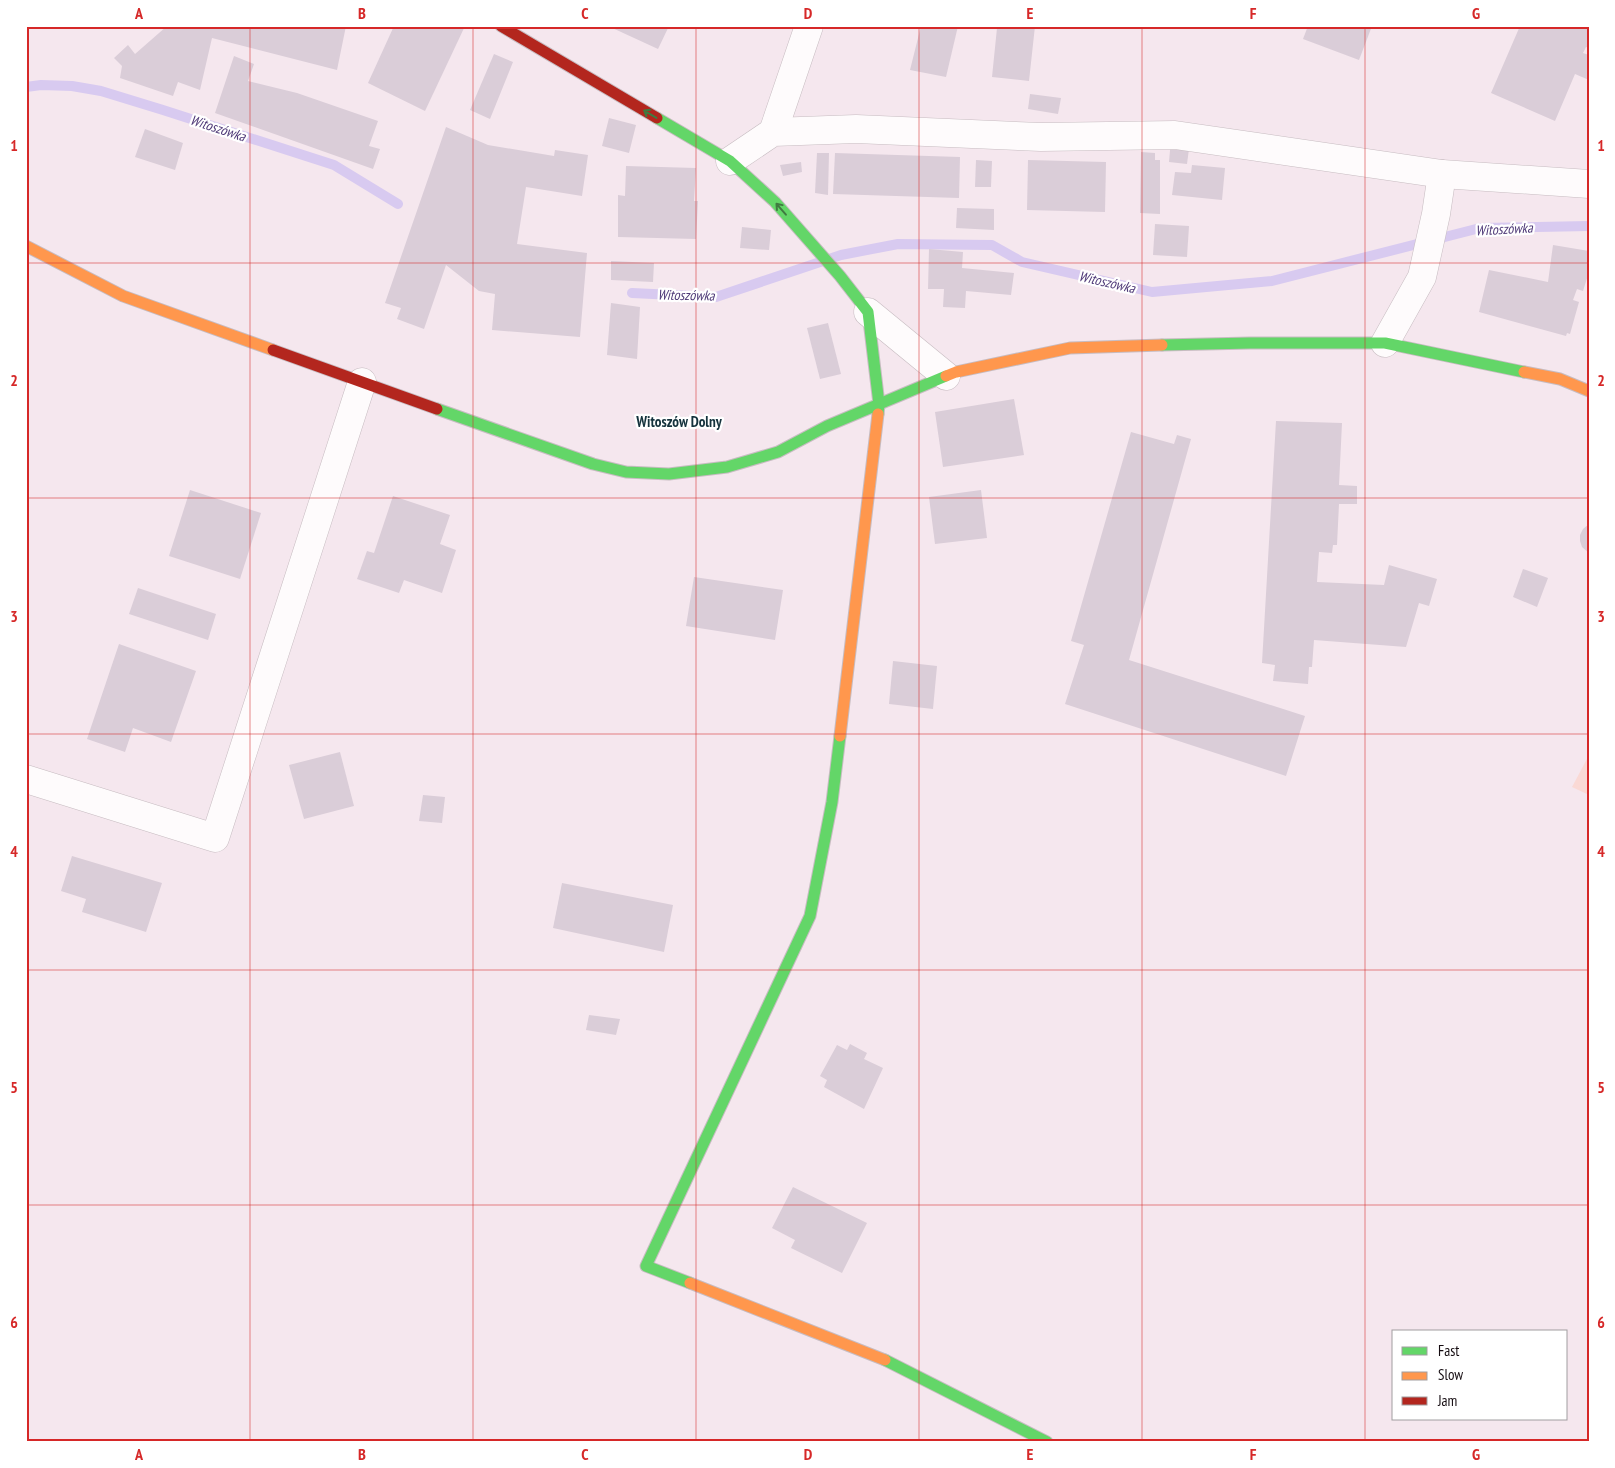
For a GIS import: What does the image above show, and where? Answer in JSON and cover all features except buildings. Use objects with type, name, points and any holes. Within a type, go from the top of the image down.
[{"type":"street","points":[[501,26],[730,161],[775,202],[840,276],[868,312],[946,376]]},
{"type":"street","points":[[773,132],[809,26]]},
{"type":"street","points":[[730,161],[773,132],[856,129],[1041,137],[1175,135],[1442,174],[1589,184]]},
{"type":"street","points":[[1385,343],[1422,277],[1436,214],[1442,174]]},
{"type":"street","points":[[26,246],[123,296],[511,436],[593,464],[626,472],[660,474],[727,467],[778,452],[827,426],[956,372],[1070,348],[1385,343],[1560,379],[1589,391]]},
{"type":"street","points":[[868,312],[879,404],[832,802],[810,916],[646,1266],[894,1364],[1047,1442]]},
{"type":"street","points":[[26,779],[215,838],[362,382]]},
{"type":"shaded area","points":[[1589,755],[1589,795],[1572,787]]},
{"type":"waterway","name":"Witoszówka","points":[[26,87],[41,85],[72,86],[101,91],[163,110],[334,165],[398,204]]},
{"type":"waterway","name":"Witoszówka","points":[[632,293],[716,297],[841,255],[898,244],[992,245],[1022,262],[1152,292],[1272,281],[1480,228],[1589,226]]},
{"type":"traffic: fast","points":[[657,118],[730,161],[775,202],[840,276],[868,312],[879,404],[878,414]]},
{"type":"traffic: fast","points":[[1162,345],[1385,343],[1524,372]]},
{"type":"traffic: fast","points":[[437,409],[593,464],[626,472],[669,474],[727,467],[778,452],[827,426],[946,376]]},
{"type":"traffic: fast","points":[[690,1283],[646,1266],[810,916],[832,802],[840,736]]},
{"type":"traffic: fast","points":[[885,1360],[1047,1442]]},
{"type":"traffic: slow","points":[[26,246],[123,296],[273,350]]},
{"type":"traffic: slow","points":[[946,376],[956,372],[1070,348],[1162,345]]},
{"type":"traffic: slow","points":[[1524,372],[1560,379],[1589,391]]},
{"type":"traffic: slow","points":[[840,736],[878,414]]},
{"type":"traffic: slow","points":[[690,1283],[885,1360]]},
{"type":"traffic: jam","points":[[501,26],[657,118]]},
{"type":"traffic: jam","points":[[273,350],[437,409]]},
{"type":"district","name":"Witoszów Dolny","points":[[679,422]]}]
